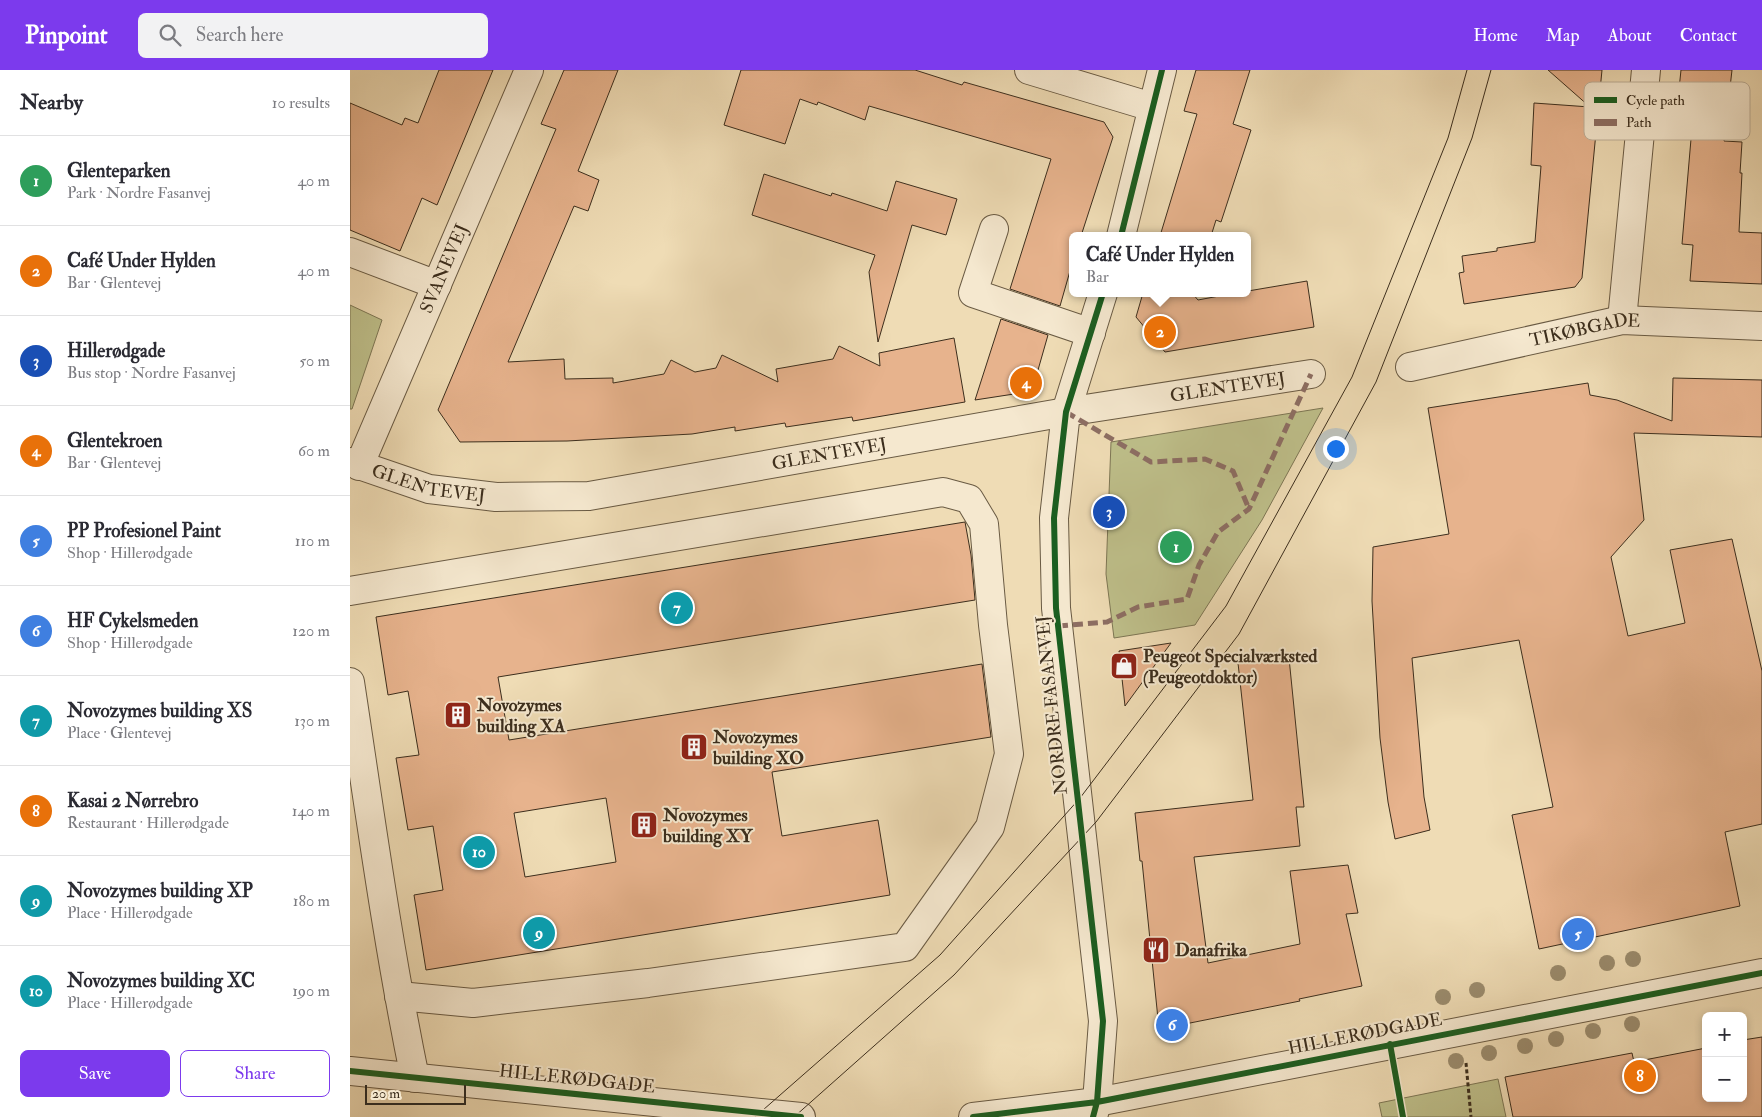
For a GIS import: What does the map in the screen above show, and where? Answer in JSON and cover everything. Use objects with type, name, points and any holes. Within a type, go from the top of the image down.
[{"type":"street","name":"SVANEVEJ","points":[[355,464],[437,285],[529,70]]},
{"type":"street","points":[[1029,70],[1152,106]]},
{"type":"street","points":[[1122,232],[1162,70]]},
{"type":"street","points":[[1622,320],[1639,140]]},
{"type":"street","points":[[994,229],[973,293],[1091,333]]},
{"type":"street","points":[[350,252],[437,285]]},
{"type":"street","name":"NORDRE FASANVEJ","points":[[1095,1110],[1103,1021],[1056,608],[1054,518],[1066,412],[1102,297]]},
{"type":"street","name":"TIKØBGADE","points":[[1410,367],[1622,320],[1762,326]]},
{"type":"street","name":"GLENTEVEJ","points":[[355,464],[429,489],[496,497],[589,496],[1066,412],[1311,374]]},
{"type":"street","points":[[350,591],[943,492],[969,500],[984,524],[993,625],[1009,754],[990,827],[905,947],[648,982],[473,1003],[399,996]]},
{"type":"street","points":[[350,682],[381,894],[415,1078]]},
{"type":"street","name":"HILLERØDGADE","points":[[973,1117],[1095,1110],[1463,1030],[1762,973]]},
{"type":"street","name":"HILLERØDGADE","points":[[350,1071],[800,1117]]},
{"type":"path","points":[[1463,1030],[1471,1117]]},
{"type":"green space","points":[[350,305],[382,320],[352,409],[350,409]]},
{"type":"green space","points":[[1323,408],[1262,520],[1195,625],[1114,638],[1106,574],[1111,442]]},
{"type":"green space","points":[[1498,1079],[1506,1117],[1382,1117],[1379,1103]]},
{"type":"building","points":[[439,70],[493,70],[437,205],[422,198],[400,251],[350,230],[350,103],[402,125],[405,118],[418,123]]},
{"type":"building","points":[[564,70],[618,70],[578,171],[599,180],[588,211],[574,206],[508,362],[564,359],[565,379],[613,378],[613,383],[664,374],[671,360],[695,372],[716,368],[722,355],[778,382],[776,369],[833,359],[839,346],[880,366],[879,353],[954,338],[965,402],[853,421],[852,417],[786,427],[785,423],[735,431],[735,427],[692,434],[567,441],[460,442],[438,410],[556,129],[541,124]]},
{"type":"building","points":[[741,70],[915,70],[962,85],[964,82],[1104,122],[1113,137],[1082,232],[1069,232],[1069,274],[1060,306],[1010,289],[1051,159],[869,106],[865,120],[818,102],[817,105],[800,99],[785,144],[724,125]]},
{"type":"building","points":[[1196,70],[1250,70],[1233,124],[1251,130],[1221,222],[1216,220],[1212,232],[1161,232],[1197,114],[1184,111]]},
{"type":"building","points":[[1548,70],[1602,70],[1601,82],[1584,82],[1584,102]]},
{"type":"building","points":[[1681,70],[1732,70],[1731,82],[1680,82]]},
{"type":"building","points":[[1534,103],[1584,107],[1584,140],[1595,140],[1582,278],[1575,287],[1464,304],[1459,273],[1464,272],[1462,256],[1497,251],[1497,248],[1535,242],[1541,166],[1531,165]]},
{"type":"building","points":[[1691,140],[1742,142],[1739,232],[1762,233],[1762,284],[1690,281],[1693,245],[1682,244]]},
{"type":"building","points":[[764,174],[831,196],[832,193],[887,211],[896,181],[957,199],[946,235],[912,225],[878,342],[869,272],[875,255],[752,215]]},
{"type":"building","points":[[1307,281],[1314,327],[1165,352],[1136,317],[1142,297],[1195,297],[1198,300],[1214,297],[1251,297],[1251,290]]},
{"type":"building","points":[[1001,319],[1048,335],[1036,377],[1026,390],[1014,394],[975,400]]},
{"type":"building","points":[[1673,378],[1762,380],[1762,437],[1634,433],[1644,520],[1611,557],[1628,636],[1685,623],[1670,550],[1732,539],[1762,671],[1762,824],[1725,832],[1740,906],[1539,949],[1512,815],[1553,807],[1519,640],[1412,658],[1424,797],[1430,830],[1395,839],[1380,738],[1372,601],[1373,547],[1449,534],[1428,408],[1588,383],[1590,395],[1617,400],[1672,421]]},
{"type":"building","points":[[965,522],[971,555],[975,600],[498,677],[509,740],[982,664],[991,737],[772,772],[782,836],[878,820],[890,895],[426,970],[414,895],[443,890],[433,826],[408,830],[396,758],[419,755],[408,691],[388,695],[376,617]],"holes":[[[606,798],[616,862],[525,877],[514,813]]]},
{"type":"building","points":[[1171,643],[1125,706],[1119,651]]},
{"type":"building","points":[[1289,658],[1304,807],[1296,807],[1300,846],[1194,857],[1208,963],[1300,944],[1290,871],[1348,865],[1358,913],[1346,914],[1362,986],[1299,999],[1300,1001],[1170,1027],[1158,1019],[1142,861],[1140,861],[1135,813],[1253,800],[1238,663]]},
{"type":"building","points":[[1762,1037],[1762,1117],[1513,1117],[1505,1077],[1632,1053],[1634,1062],[1702,1049],[1702,1102],[1747,1102],[1747,1039]]},
{"type":"tram line","points":[[755,1117],[940,955],[1080,798],[1226,606],[1352,377],[1448,138],[1467,70]]},
{"type":"tram line","points":[[794,1117],[954,975],[1096,822],[1239,634],[1376,382],[1472,138],[1491,70]]},
{"type":"marked path","points":[[1058,626],[1107,622],[1138,607],[1187,599],[1199,565],[1218,532],[1249,509],[1311,374]]},
{"type":"marked path","points":[[1066,412],[1151,462],[1205,459],[1233,471],[1249,509]]},
{"type":"cycle path","points":[[1122,232],[1162,70]]},
{"type":"cycle path","points":[[1093,1117],[1097,1102],[1103,1021],[1056,608],[1054,518],[1066,412],[1102,297]]},
{"type":"cycle path","points":[[973,1117],[1097,1102],[1762,973]]},
{"type":"cycle path","points":[[1390,1044],[1403,1117]]},
{"type":"cycle path","points":[[350,1071],[801,1117]]},
{"type":"place","name":"Café Under Hylden","points":[[1160,332]]},
{"type":"place","name":"Glentekroen","points":[[1026,383]]},
{"type":"place","name":"Hillerødgade","points":[[1109,512]]},
{"type":"place","name":"Glenteparken","points":[[1176,547]]},
{"type":"place","name":"Novozymes building XS","points":[[677,608]]},
{"type":"place","name":"Peugeot Specialværksted (Peugeotdoktor)","points":[[1124,666]]},
{"type":"place","name":"Novozymes building XA","points":[[458,715]]},
{"type":"place","name":"Novozymes building XO","points":[[694,747]]},
{"type":"place","name":"Novozymes building XY","points":[[644,825]]},
{"type":"place","name":"Novozymes building XC","points":[[479,852]]},
{"type":"place","name":"Novozymes building XP","points":[[539,933]]},
{"type":"place","name":"PP Profesionel Paint","points":[[1578,934]]},
{"type":"place","name":"Danafrika","points":[[1156,950]]},
{"type":"place","name":"HF Cykelsmeden","points":[[1172,1025]]},
{"type":"place","name":"Kasai 2 Nørrebro","points":[[1640,1076]]}]
